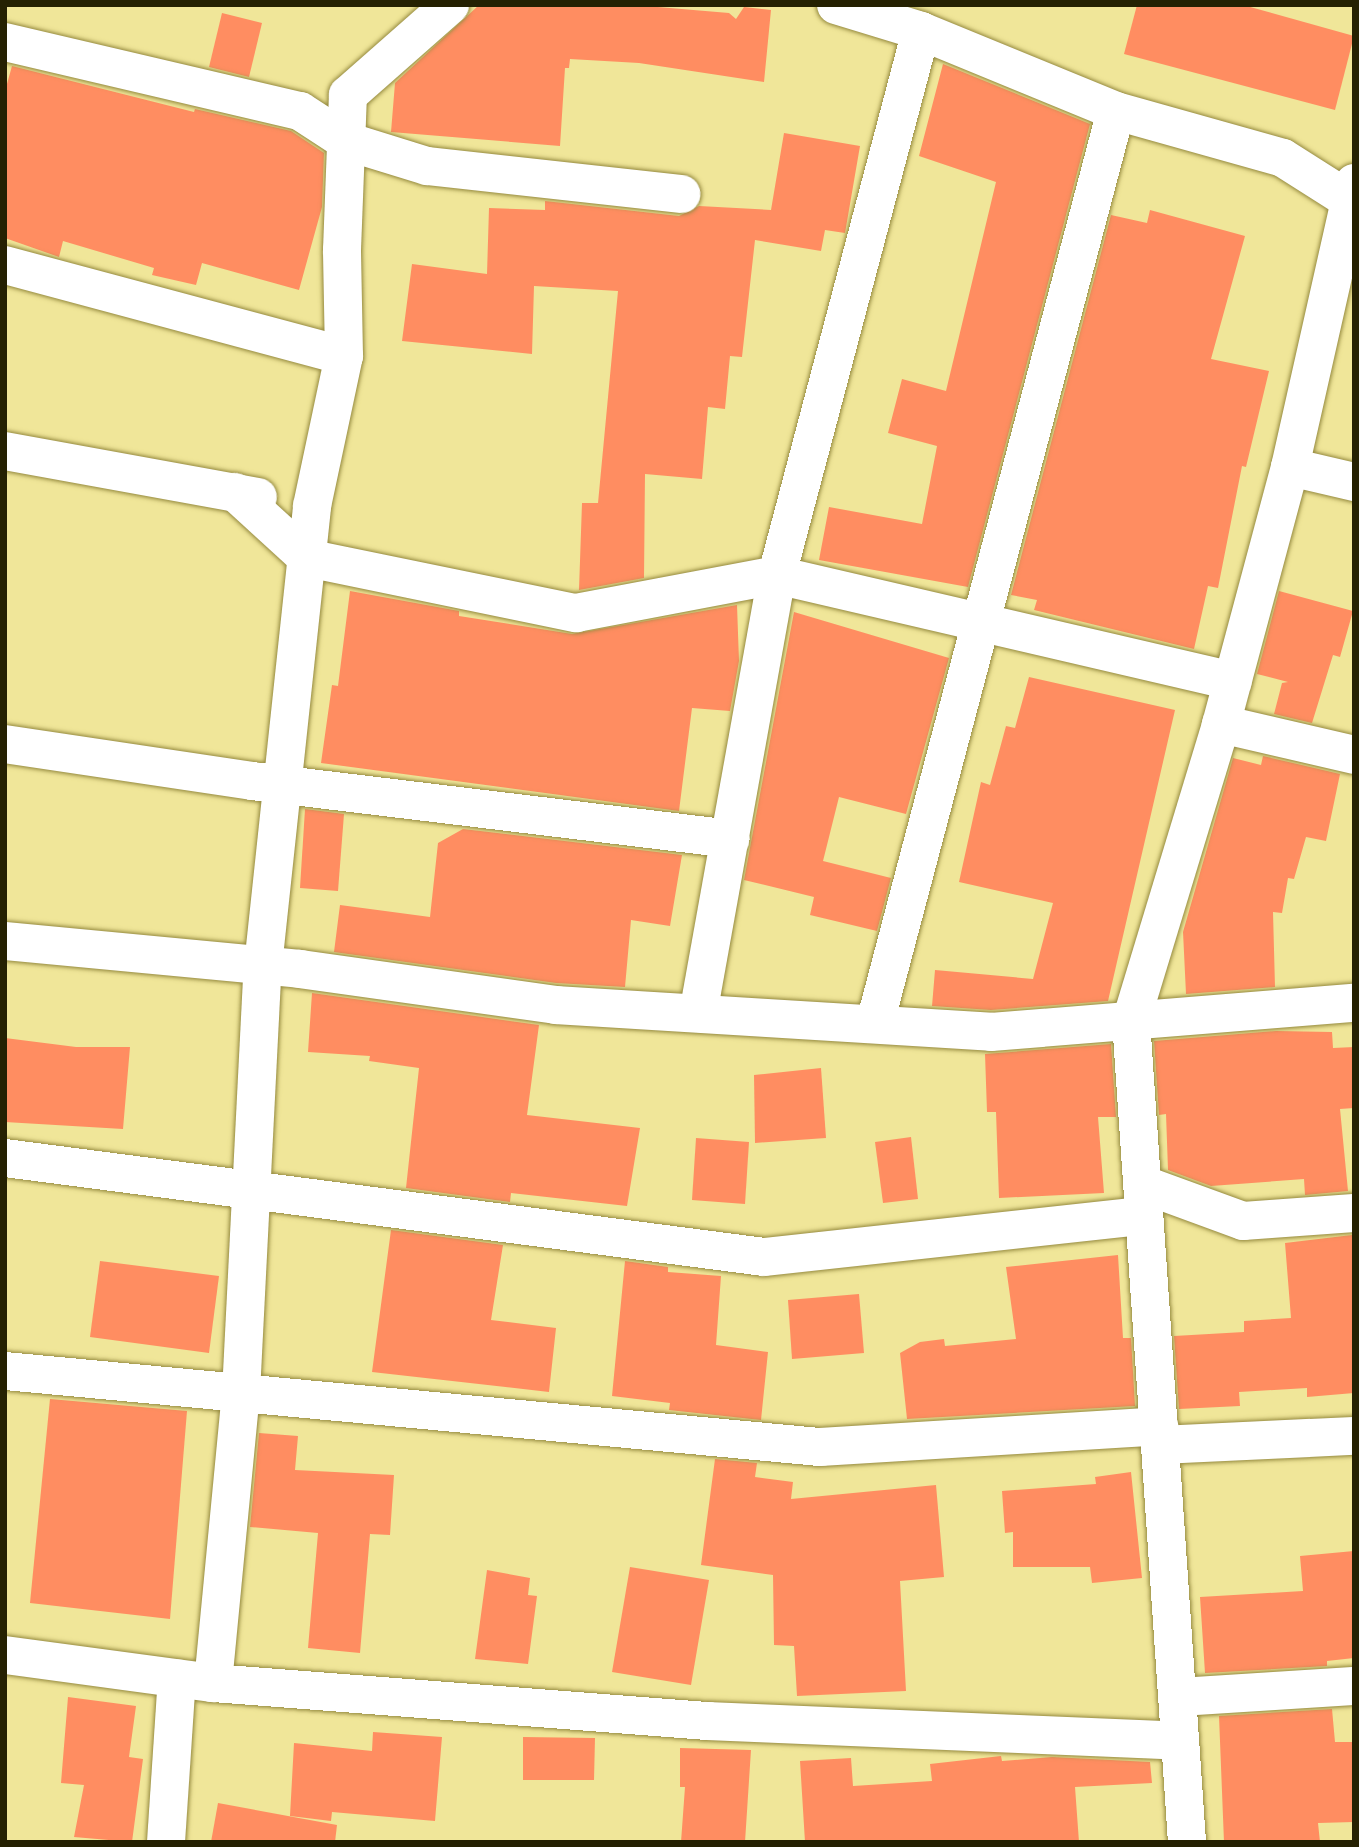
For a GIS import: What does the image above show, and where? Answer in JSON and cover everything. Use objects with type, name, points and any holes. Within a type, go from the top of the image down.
[{"type":"street","points":[[166,1842],[241,1393],[263,966],[312,506],[344,356],[348,95],[450,5]]},
{"type":"street","points":[[836,5],[921,31],[1116,111],[1283,158],[1352,196],[1290,467],[1222,723],[1131,1021],[1187,1842]]},
{"type":"street","points":[[698,1013],[777,575],[921,31]]},
{"type":"street","points":[[5,43],[300,111],[346,141],[427,166],[681,194]]},
{"type":"street","points":[[875,1023],[978,622],[1116,111]]},
{"type":"street","points":[[5,265],[344,356]]},
{"type":"street","points":[[5,451],[312,506]]},
{"type":"street","points":[[1290,467],[1354,482]]},
{"type":"street","points":[[235,492],[307,555],[576,612],[777,575],[1233,681]]},
{"type":"street","points":[[1222,723],[1354,755]]},
{"type":"street","points":[[5,744],[282,785],[730,839]]},
{"type":"street","points":[[5,941],[263,966],[555,1005],[991,1032],[1354,1003]]},
{"type":"street","points":[[5,1158],[764,1257],[1143,1200],[1243,1221],[1354,1213]]},
{"type":"street","points":[[5,1371],[820,1447],[1159,1436],[1354,1436]]},
{"type":"street","points":[[5,1655],[195,1680],[708,1721],[1180,1741]]},
{"type":"street","points":[[1179,1697],[1354,1686]]},
{"type":"building","points":[[479,5],[634,5],[729,13],[736,19],[744,7],[771,10],[764,82],[639,63],[570,59],[569,68],[565,68],[560,146],[391,132],[395,83]]},
{"type":"building","points":[[1137,5],[1243,5],[1354,36],[1335,110],[1124,54]]},
{"type":"building","points":[[222,13],[262,23],[249,77],[209,67]]},
{"type":"building","points":[[943,64],[1090,124],[968,587],[819,560],[829,507],[922,524],[937,446],[888,433],[902,379],[946,391],[996,182],[919,156]]},
{"type":"building","points":[[12,66],[194,112],[195,109],[291,131],[324,153],[322,207],[299,290],[202,263],[196,285],[152,275],[154,268],[63,241],[59,257],[5,238],[5,91]]},
{"type":"building","points":[[784,133],[860,146],[845,233],[825,230],[821,251],[755,240],[742,357],[730,356],[725,409],[708,407],[702,479],[645,474],[644,578],[579,590],[582,503],[598,503],[618,291],[534,286],[532,354],[402,341],[412,264],[487,274],[489,208],[545,210],[545,201],[679,216],[699,206],[771,210]]},
{"type":"building","points":[[1150,210],[1245,236],[1211,359],[1269,371],[1246,467],[1242,466],[1218,588],[1208,586],[1194,649],[1034,610],[1037,600],[1011,595],[1111,215],[1147,223]]},
{"type":"building","points":[[350,591],[459,611],[459,616],[572,634],[737,605],[739,661],[730,711],[692,708],[679,811],[321,763],[332,685],[338,686]]},
{"type":"building","points":[[1279,591],[1353,611],[1340,657],[1333,655],[1312,723],[1274,714],[1282,683],[1288,682],[1257,674]]},
{"type":"building","points":[[794,612],[949,658],[906,814],[839,797],[823,861],[891,878],[877,931],[810,915],[814,897],[744,880]]},
{"type":"building","points":[[1029,677],[1175,710],[1108,1001],[991,1010],[932,1006],[935,970],[1033,979],[1053,903],[959,882],[981,782],[990,785],[1006,726],[1015,728]]},
{"type":"building","points":[[1263,756],[1340,774],[1326,841],[1306,837],[1294,879],[1288,878],[1282,913],[1273,912],[1275,987],[1186,994],[1183,932],[1233,758],[1261,765]]},
{"type":"building","points":[[305,809],[344,814],[338,891],[300,888]]},
{"type":"building","points":[[463,829],[682,855],[670,926],[631,920],[625,987],[556,983],[334,952],[340,905],[430,917],[438,843]]},
{"type":"building","points":[[312,993],[539,1025],[527,1115],[640,1128],[627,1206],[511,1193],[510,1202],[406,1188],[419,1068],[369,1061],[370,1056],[308,1052]]},
{"type":"building","points":[[1276,1031],[1332,1032],[1333,1048],[1354,1047],[1354,1108],[1340,1109],[1348,1191],[1305,1195],[1304,1179],[1211,1186],[1168,1170],[1166,1114],[1159,1115],[1154,1041]]},
{"type":"building","points":[[5,1038],[76,1047],[130,1047],[123,1129],[5,1122]]},
{"type":"building","points":[[1111,1044],[1116,1117],[1098,1117],[1104,1193],[999,1198],[996,1112],[987,1112],[985,1054]]},
{"type":"building","points":[[821,1068],[826,1138],[755,1143],[754,1075]]},
{"type":"building","points":[[911,1137],[918,1199],[883,1203],[875,1142]]},
{"type":"building","points":[[696,1138],[749,1142],[745,1204],[692,1200]]},
{"type":"building","points":[[391,1230],[503,1245],[491,1320],[556,1328],[549,1392],[372,1372]]},
{"type":"building","points":[[1352,1235],[1354,1393],[1307,1397],[1307,1388],[1239,1392],[1240,1406],[1179,1409],[1174,1336],[1244,1332],[1244,1321],[1291,1318],[1285,1243]]},
{"type":"building","points":[[1118,1255],[1123,1338],[1131,1338],[1135,1406],[907,1419],[900,1353],[920,1342],[944,1339],[945,1346],[1016,1339],[1006,1267]]},
{"type":"building","points":[[100,1261],[219,1276],[209,1353],[90,1337]]},
{"type":"building","points":[[625,1261],[668,1267],[668,1272],[721,1276],[716,1345],[768,1352],[761,1420],[669,1410],[670,1403],[612,1396]]},
{"type":"building","points":[[859,1294],[864,1353],[792,1359],[788,1300]]},
{"type":"building","points":[[50,1399],[187,1411],[170,1619],[30,1603]]},
{"type":"building","points":[[259,1433],[298,1436],[295,1470],[394,1475],[390,1535],[370,1534],[360,1653],[308,1648],[318,1533],[250,1527]]},
{"type":"building","points":[[715,1459],[757,1463],[755,1477],[793,1482],[791,1499],[936,1485],[944,1577],[900,1581],[906,1691],[797,1696],[794,1646],[774,1645],[773,1575],[701,1565]]},
{"type":"building","points":[[1131,1472],[1142,1578],[1092,1583],[1090,1567],[1013,1567],[1013,1532],[1005,1533],[1002,1491],[1096,1484],[1095,1477]]},
{"type":"building","points":[[1354,1551],[1354,1658],[1327,1661],[1327,1666],[1205,1673],[1200,1597],[1303,1591],[1300,1556]]},
{"type":"building","points":[[630,1567],[709,1580],[691,1685],[612,1672]]},
{"type":"building","points":[[487,1570],[530,1578],[528,1595],[537,1596],[528,1664],[475,1659]]},
{"type":"building","points":[[68,1697],[136,1706],[129,1757],[143,1759],[132,1842],[74,1837],[84,1785],[61,1783]]},
{"type":"building","points":[[1332,1709],[1335,1742],[1354,1742],[1354,1822],[1318,1823],[1320,1842],[1224,1842],[1219,1716]]},
{"type":"building","points":[[373,1732],[442,1737],[435,1821],[332,1812],[331,1821],[290,1816],[294,1743],[372,1751]]},
{"type":"building","points":[[523,1737],[595,1738],[594,1780],[523,1780]]},
{"type":"building","points":[[680,1748],[751,1750],[745,1842],[681,1842],[685,1787],[680,1787]]},
{"type":"building","points":[[1001,1756],[1002,1761],[1052,1757],[1150,1762],[1152,1783],[1075,1787],[1079,1842],[805,1842],[800,1761],[851,1758],[853,1786],[932,1781],[930,1764]]},
{"type":"building","points":[[218,1803],[337,1825],[335,1842],[211,1842]]}]
